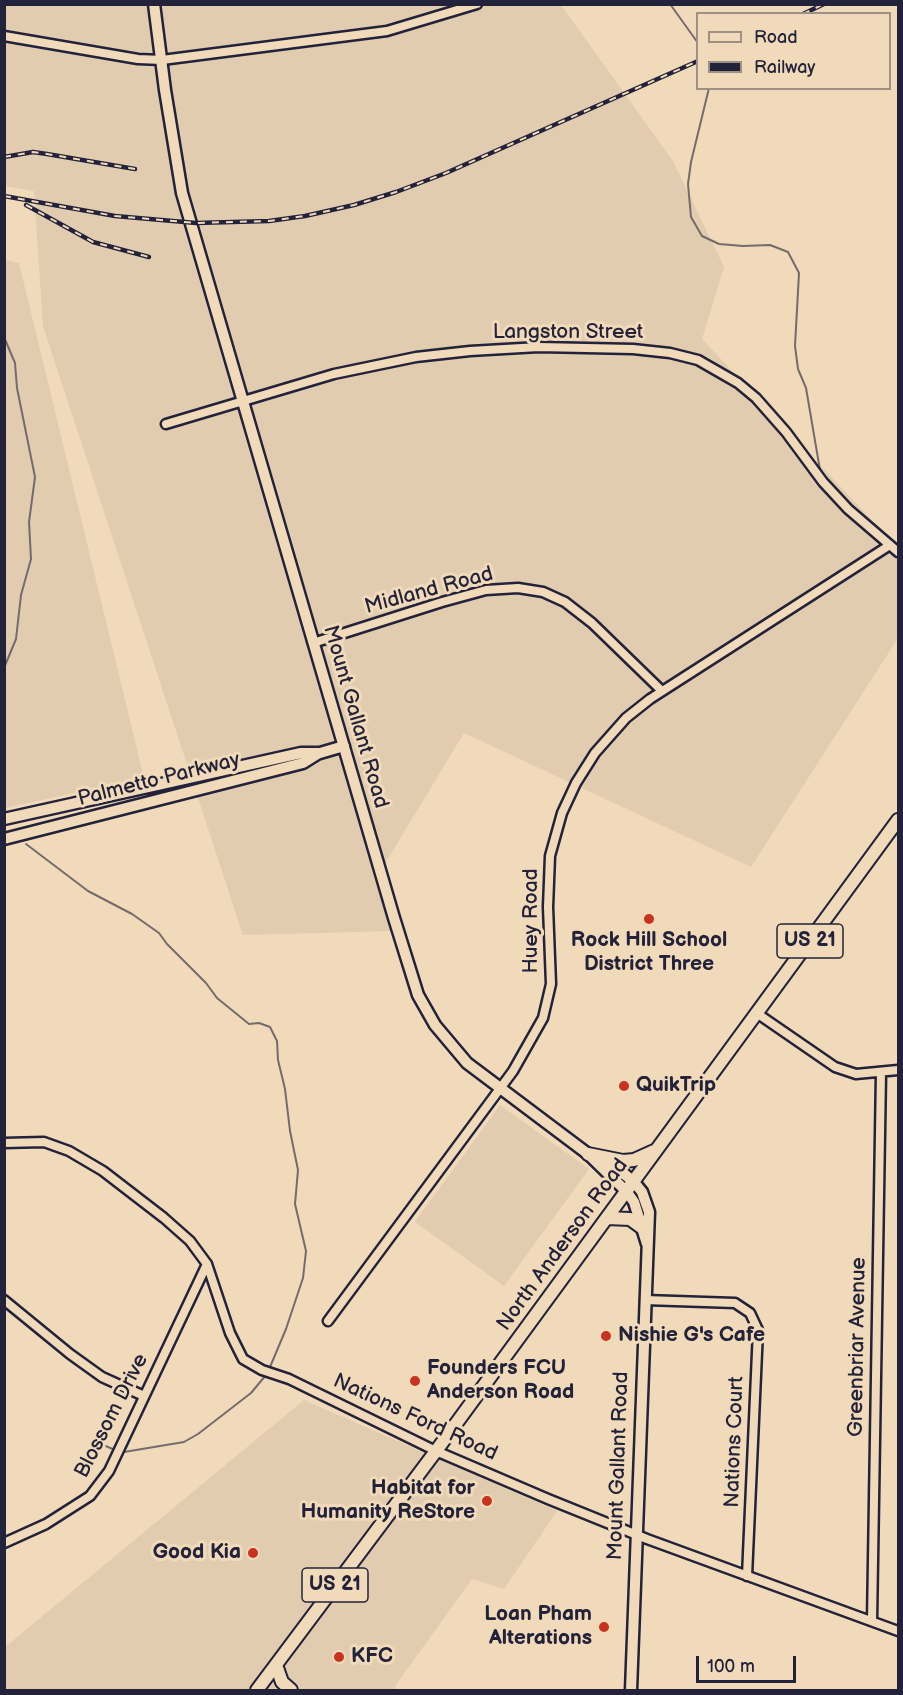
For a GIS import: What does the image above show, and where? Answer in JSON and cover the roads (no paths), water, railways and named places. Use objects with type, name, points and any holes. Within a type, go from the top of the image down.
[{"type":"main road","name":"North Anderson Road","points":[[257,1690],[758,1014],[898,820]]},
{"type":"main road","points":[[588,1154],[623,1161],[644,1156],[658,1149]]},
{"type":"main road","points":[[607,1218],[630,1219],[641,1227]]},
{"type":"main road","points":[[276,1665],[282,1682],[291,1690]]},
{"type":"street","name":"Mount Gallant Road","points":[[154,4],[182,193],[418,995],[435,1025],[467,1063],[630,1187],[642,1191],[648,1205],[631,1690]]},
{"type":"street","points":[[4,36],[138,59],[162,60],[387,31],[477,4]]},
{"type":"street","name":"Langston Street","points":[[165,424],[358,368],[416,357],[470,351],[572,347],[670,353],[698,360],[738,383],[771,414],[823,482],[848,509],[898,552]]},
{"type":"street","name":"Huey Road","points":[[328,1321],[513,1071],[543,1018],[551,984],[548,907],[550,856],[562,813],[576,783],[602,744],[626,718],[662,691],[891,545]]},
{"type":"street","name":"Midland Road","points":[[314,643],[486,590],[518,588],[543,592],[565,602],[592,623],[662,691]]},
{"type":"street","name":"Palmetto Parkway","points":[[4,839],[303,763],[320,753],[344,746]]},
{"type":"street","name":"Palmetto Parkway","points":[[4,819],[301,753],[320,753]]},
{"type":"street","points":[[758,1014],[835,1067],[856,1074],[898,1070]]},
{"type":"street","name":"Greenbriar Avenue","points":[[872,1621],[881,1073]]},
{"type":"street","name":"Nations Ford Road","points":[[4,1143],[44,1142],[69,1151],[103,1171],[190,1241],[207,1264],[230,1334],[243,1359],[262,1370],[289,1378],[436,1451],[637,1534],[898,1631]]},
{"type":"street","name":"Mount Gallant Road","points":[[630,1187],[647,1244]]},
{"type":"street","name":"Blossom Drive","points":[[4,1543],[46,1524],[90,1496],[109,1471],[207,1264]]},
{"type":"street","points":[[4,1300],[102,1377],[144,1396]]},
{"type":"street","name":"Nations Court","points":[[645,1300],[735,1303],[750,1313],[758,1330],[747,1576]]},
{"type":"waterway","points":[[670,4],[696,40]]},
{"type":"waterway","points":[[709,90],[691,162],[688,184],[691,217],[702,236],[719,244],[770,245],[788,252],[799,273],[795,346],[798,369],[806,388],[820,470]]},
{"type":"waterway","points":[[4,337],[15,363],[17,388],[35,477],[29,522],[31,559],[21,595],[16,639],[4,668]]},
{"type":"waterway","points":[[26,844],[88,891],[132,914],[159,933],[217,998],[249,1024],[259,1023],[270,1027],[277,1041],[278,1060],[298,1170],[295,1204],[306,1251],[303,1278],[270,1367]]},
{"type":"waterway","points":[[124,1452],[184,1442],[198,1434],[251,1393],[266,1375]]},
{"type":"waterway","points":[[94,1441],[115,1450]]},
{"type":"railway","points":[[807,12],[824,4]]},
{"type":"railway","points":[[4,196],[115,216],[196,223],[269,221],[305,216],[354,205],[446,173],[696,62]]},
{"type":"railway","points":[[4,157],[33,152],[135,169]]},
{"type":"railway","points":[[26,205],[93,242],[149,257]]},
{"type":"place","name":"Rock Hill School District Three","points":[[649,919]]},
{"type":"place","name":"QuikTrip","points":[[624,1086]]},
{"type":"place","name":"Nishie G's Cafe","points":[[606,1336]]},
{"type":"place","name":"Founders FCU Anderson Road","points":[[415,1381]]},
{"type":"place","name":"Habitat for Humanity ReStore","points":[[487,1501]]},
{"type":"place","name":"Good Kia","points":[[253,1553]]},
{"type":"place","name":"Loan Pham Alterations","points":[[604,1627]]},
{"type":"place","name":"KFC","points":[[339,1657]]}]
